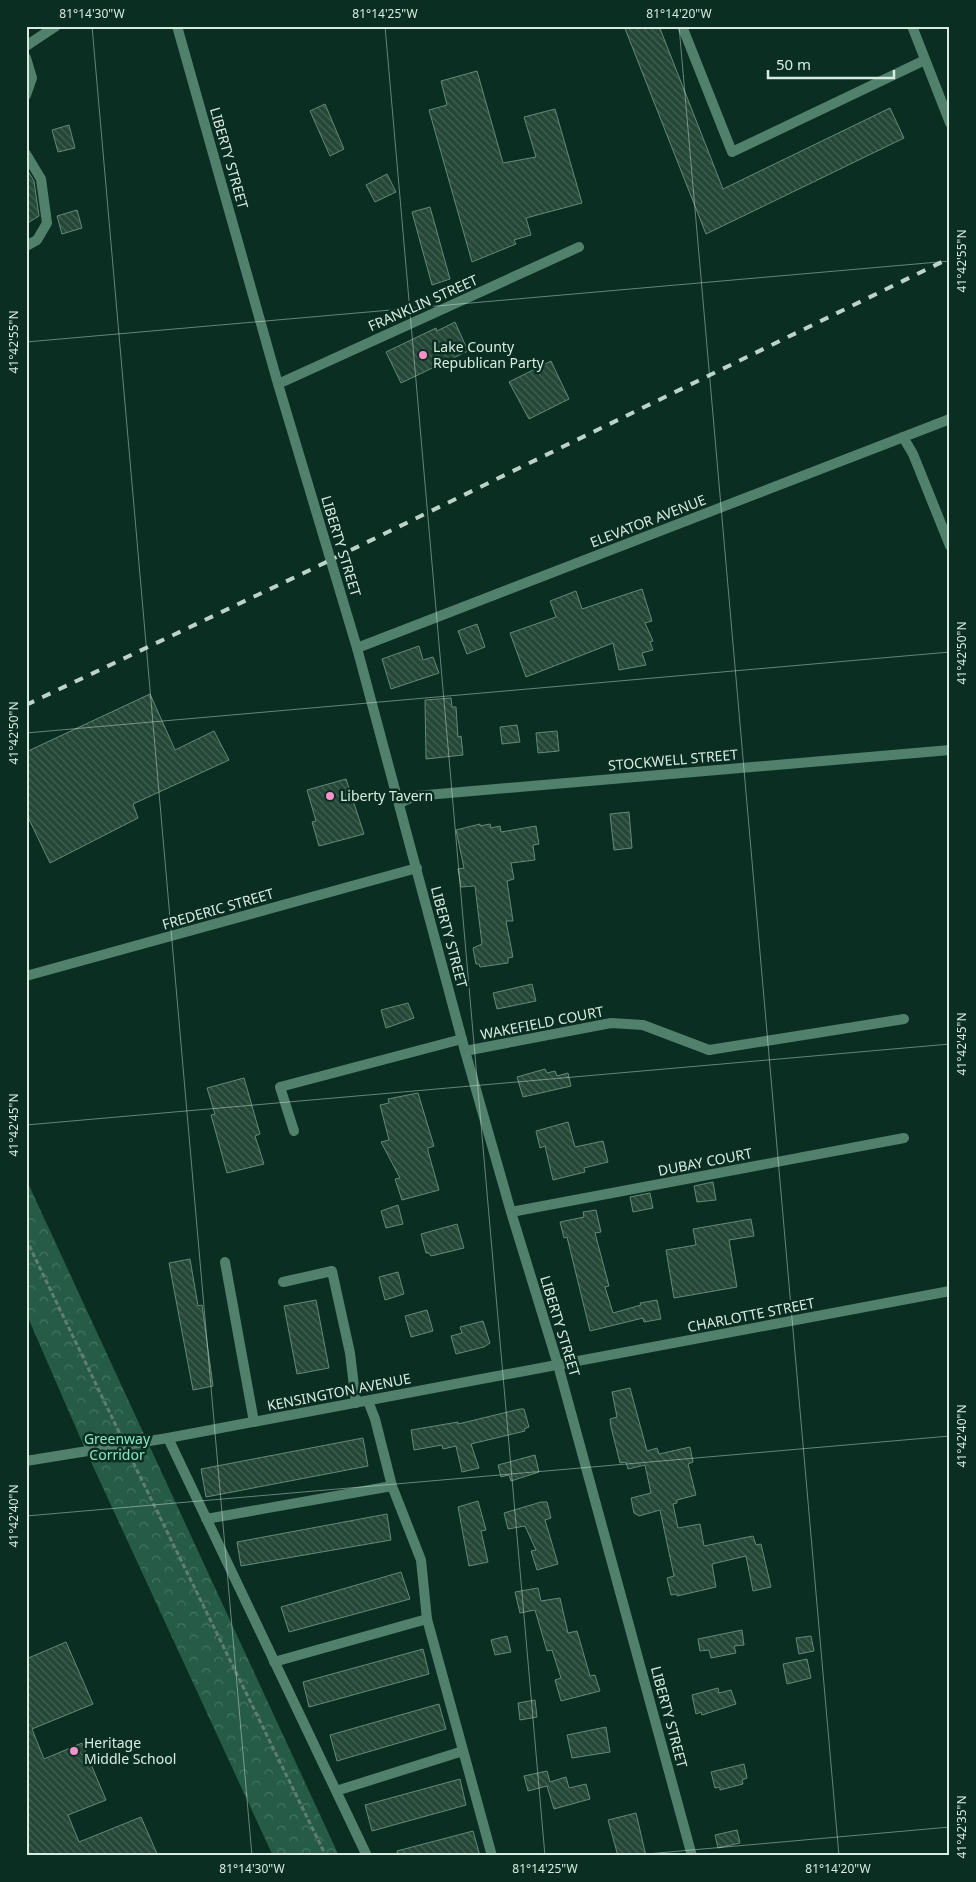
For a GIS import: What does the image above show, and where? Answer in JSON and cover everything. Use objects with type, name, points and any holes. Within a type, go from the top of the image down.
[{"type":"street","points":[[26,46],[56,26]]},
{"type":"street","name":"LIBERTY STREET","points":[[177,26],[278,384],[357,648],[462,1038],[511,1212],[558,1365],[692,1856]]},
{"type":"street","points":[[682,26],[732,152],[925,60]]},
{"type":"street","points":[[912,26],[950,123]]},
{"type":"street","points":[[26,58],[32,78],[26,95]]},
{"type":"street","points":[[26,154],[40,179],[47,223],[37,240],[26,246]]},
{"type":"street","name":"FRANKLIN STREET","points":[[278,384],[579,247]]},
{"type":"street","name":"ELEVATOR AVENUE","points":[[357,648],[950,420]]},
{"type":"street","points":[[903,437],[914,454],[950,546]]},
{"type":"street","name":"STOCKWELL STREET","points":[[400,803],[415,796],[950,750]]},
{"type":"street","name":"FREDERIC STREET","points":[[26,976],[417,868]]},
{"type":"street","name":"WAKEFIELD COURT","points":[[466,1052],[611,1023],[643,1026],[709,1050],[904,1019]]},
{"type":"street","points":[[294,1131],[280,1087],[462,1038]]},
{"type":"street","name":"DUBAY COURT","points":[[511,1212],[904,1138]]},
{"type":"street","points":[[225,1262],[254,1422]]},
{"type":"street","points":[[283,1282],[332,1271],[350,1353],[356,1403]]},
{"type":"street","name":"CHARLOTTE STREET","points":[[558,1365],[950,1290]]},
{"type":"street","name":"KENSINGTON AVENUE","points":[[26,1461],[168,1438],[558,1365]]},
{"type":"street","points":[[368,1401],[375,1419],[392,1486],[421,1560],[428,1619],[492,1856]]},
{"type":"street","points":[[168,1438],[367,1856]]},
{"type":"street","points":[[206,1519],[392,1486]]},
{"type":"street","points":[[274,1662],[428,1619]]},
{"type":"street","points":[[336,1791],[463,1751]]},
{"type":"path","points":[[26,1239],[124,1444],[326,1856]]},
{"type":"green space","name":"Greenway Corridor","points":[[26,1179],[339,1856],[273,1856],[86,1451],[26,1313]]},
{"type":"building","points":[[624,26],[659,26],[723,189],[890,108],[904,138],[706,234]]},
{"type":"building","points":[[477,71],[503,163],[536,157],[524,117],[555,109],[582,203],[526,218],[531,235],[514,240],[516,244],[472,262],[429,110],[447,105],[441,81]]},
{"type":"building","points":[[325,104],[344,149],[330,156],[310,111]]},
{"type":"building","points":[[69,125],[75,148],[58,152],[52,130]]},
{"type":"building","points":[[26,168],[34,181],[39,216],[26,224]]},
{"type":"building","points":[[387,174],[396,192],[375,202],[366,185]]},
{"type":"building","points":[[430,207],[450,279],[432,285],[412,212]]},
{"type":"building","points":[[77,210],[82,228],[62,234],[57,216]]},
{"type":"building","name":"Lake County Republican Party","points":[[455,322],[468,351],[401,383],[386,352],[436,328],[437,331]]},
{"type":"building","points":[[551,361],[569,399],[529,419],[509,382]]},
{"type":"building","points":[[642,589],[652,621],[645,623],[653,641],[650,642],[653,650],[642,653],[646,665],[619,670],[613,643],[526,677],[510,633],[556,617],[550,601],[576,591],[582,609]]},
{"type":"building","points":[[477,624],[485,647],[467,654],[458,631]]},
{"type":"building","points":[[419,646],[423,660],[433,657],[439,673],[391,689],[382,659]]},
{"type":"building","points":[[150,694],[175,750],[214,731],[229,760],[133,804],[138,818],[50,863],[26,813],[26,752]]},
{"type":"building","points":[[451,698],[452,707],[456,707],[458,737],[461,736],[463,755],[426,759],[425,700]]},
{"type":"building","points":[[517,725],[520,742],[502,744],[500,727]]},
{"type":"building","points":[[557,731],[559,751],[538,753],[536,733]]},
{"type":"building","points":[[346,779],[364,834],[319,846],[312,822],[316,821],[307,790]]},
{"type":"building","points":[[629,812],[632,848],[614,850],[610,814]]},
{"type":"building","points":[[480,824],[480,826],[490,824],[491,828],[500,826],[501,832],[536,826],[539,844],[533,845],[535,860],[511,863],[514,879],[507,881],[513,921],[506,921],[513,957],[508,958],[508,963],[480,967],[479,964],[476,964],[473,948],[482,944],[475,886],[461,887],[458,869],[464,868],[456,830]]},
{"type":"building","points":[[532,984],[536,1001],[497,1009],[493,993]]},
{"type":"building","points":[[408,1003],[414,1018],[386,1028],[381,1010]]},
{"type":"building","points":[[545,1069],[547,1073],[555,1071],[557,1076],[568,1073],[571,1086],[523,1097],[517,1077]]},
{"type":"building","points":[[244,1078],[260,1134],[255,1136],[264,1164],[227,1173],[211,1115],[215,1114],[207,1088]]},
{"type":"building","points":[[418,1093],[434,1146],[428,1148],[428,1151],[439,1190],[402,1200],[395,1179],[400,1178],[381,1142],[389,1140],[380,1105],[389,1103],[388,1099]]},
{"type":"building","points":[[568,1122],[575,1147],[603,1141],[608,1162],[584,1168],[585,1172],[553,1180],[545,1146],[540,1148],[536,1131]]},
{"type":"building","points":[[713,1182],[716,1200],[697,1202],[694,1186]]},
{"type":"building","points":[[650,1193],[653,1208],[633,1212],[630,1197]]},
{"type":"building","points":[[398,1205],[403,1224],[386,1228],[381,1211]]},
{"type":"building","points":[[596,1210],[601,1232],[595,1233],[609,1286],[605,1287],[613,1313],[641,1305],[640,1303],[657,1300],[661,1319],[644,1322],[643,1318],[590,1331],[567,1237],[564,1238],[560,1222],[584,1217],[583,1212]]},
{"type":"building","points":[[751,1219],[754,1236],[729,1240],[737,1287],[674,1298],[666,1250],[696,1245],[693,1229]]},
{"type":"building","points":[[457,1224],[464,1248],[431,1256],[429,1253],[426,1253],[421,1234]]},
{"type":"building","points":[[190,1259],[198,1306],[202,1305],[213,1386],[193,1390],[169,1263]]},
{"type":"building","points":[[398,1272],[404,1294],[385,1300],[379,1277]]},
{"type":"building","points":[[316,1300],[329,1368],[297,1374],[284,1306]]},
{"type":"building","points":[[427,1310],[433,1331],[411,1337],[405,1316]]},
{"type":"building","points":[[483,1321],[490,1343],[484,1347],[456,1354],[451,1336],[462,1333],[460,1327]]},
{"type":"building","points":[[630,1388],[647,1451],[657,1448],[659,1454],[690,1447],[693,1462],[688,1464],[696,1495],[677,1500],[677,1503],[673,1504],[678,1528],[700,1524],[704,1546],[753,1536],[756,1545],[761,1544],[771,1587],[753,1591],[746,1556],[712,1564],[716,1587],[677,1596],[677,1594],[671,1595],[667,1578],[674,1576],[660,1510],[639,1516],[634,1513],[631,1498],[651,1493],[645,1465],[628,1469],[626,1462],[620,1463],[611,1427],[610,1419],[617,1417],[612,1392]]},
{"type":"building","points":[[524,1409],[529,1427],[524,1429],[525,1431],[471,1444],[479,1468],[462,1472],[456,1446],[443,1449],[442,1445],[414,1450],[411,1430],[458,1422],[458,1424]]},
{"type":"building","points":[[363,1438],[368,1466],[206,1497],[201,1469]]},
{"type":"building","points":[[535,1455],[539,1472],[511,1481],[509,1475],[501,1477],[498,1465]]},
{"type":"building","points":[[478,1501],[486,1530],[481,1531],[488,1562],[469,1566],[458,1507]]},
{"type":"building","points":[[547,1502],[551,1518],[545,1520],[558,1564],[537,1570],[531,1551],[536,1550],[525,1526],[508,1529],[504,1513]]},
{"type":"building","points":[[387,1514],[391,1540],[241,1566],[237,1542]]},
{"type":"building","points":[[401,1572],[410,1599],[289,1632],[281,1607]]},
{"type":"building","points":[[538,1588],[541,1601],[560,1598],[568,1633],[577,1631],[590,1676],[595,1675],[600,1691],[561,1701],[555,1680],[561,1678],[552,1650],[547,1651],[535,1610],[520,1613],[515,1592]]},
{"type":"building","points":[[742,1630],[744,1645],[734,1646],[736,1653],[711,1658],[709,1650],[700,1651],[698,1639]]},
{"type":"building","points":[[507,1636],[511,1652],[495,1655],[491,1640]]},
{"type":"building","points":[[811,1636],[814,1651],[799,1654],[796,1638]]},
{"type":"building","name":"Heritage Middle School","points":[[66,1642],[93,1704],[32,1729],[44,1759],[82,1743],[106,1800],[68,1815],[79,1842],[141,1817],[158,1856],[26,1856],[26,1659]]},
{"type":"building","points":[[423,1649],[429,1674],[309,1707],[303,1682]]},
{"type":"building","points":[[807,1659],[811,1678],[787,1684],[783,1664]]},
{"type":"building","points":[[718,1688],[719,1693],[731,1690],[736,1704],[702,1715],[701,1712],[696,1714],[692,1695]]},
{"type":"building","points":[[535,1700],[537,1717],[520,1720],[518,1703]]},
{"type":"building","points":[[439,1704],[446,1729],[337,1761],[330,1735]]},
{"type":"building","points":[[606,1727],[610,1752],[572,1758],[567,1735]]},
{"type":"building","points":[[744,1764],[747,1778],[742,1780],[743,1784],[720,1790],[720,1787],[715,1788],[711,1772]]},
{"type":"building","points":[[547,1771],[550,1782],[566,1777],[569,1788],[586,1784],[590,1799],[554,1809],[547,1786],[528,1791],[524,1776]]},
{"type":"building","points":[[460,1779],[466,1805],[372,1831],[365,1805]]},
{"type":"building","points":[[636,1813],[646,1856],[618,1856],[608,1820]]},
{"type":"building","points":[[737,1830],[740,1843],[718,1848],[715,1835]]},
{"type":"building","points":[[473,1831],[480,1856],[398,1856],[397,1851]]},
{"type":"railway","points":[[26,705],[310,570],[950,258]]},
{"type":"place","name":"Lake County Republican Party","points":[[423,355]]},
{"type":"place","name":"Liberty Tavern","points":[[330,796]]},
{"type":"place","name":"Heritage Middle School","points":[[74,1751]]}]
